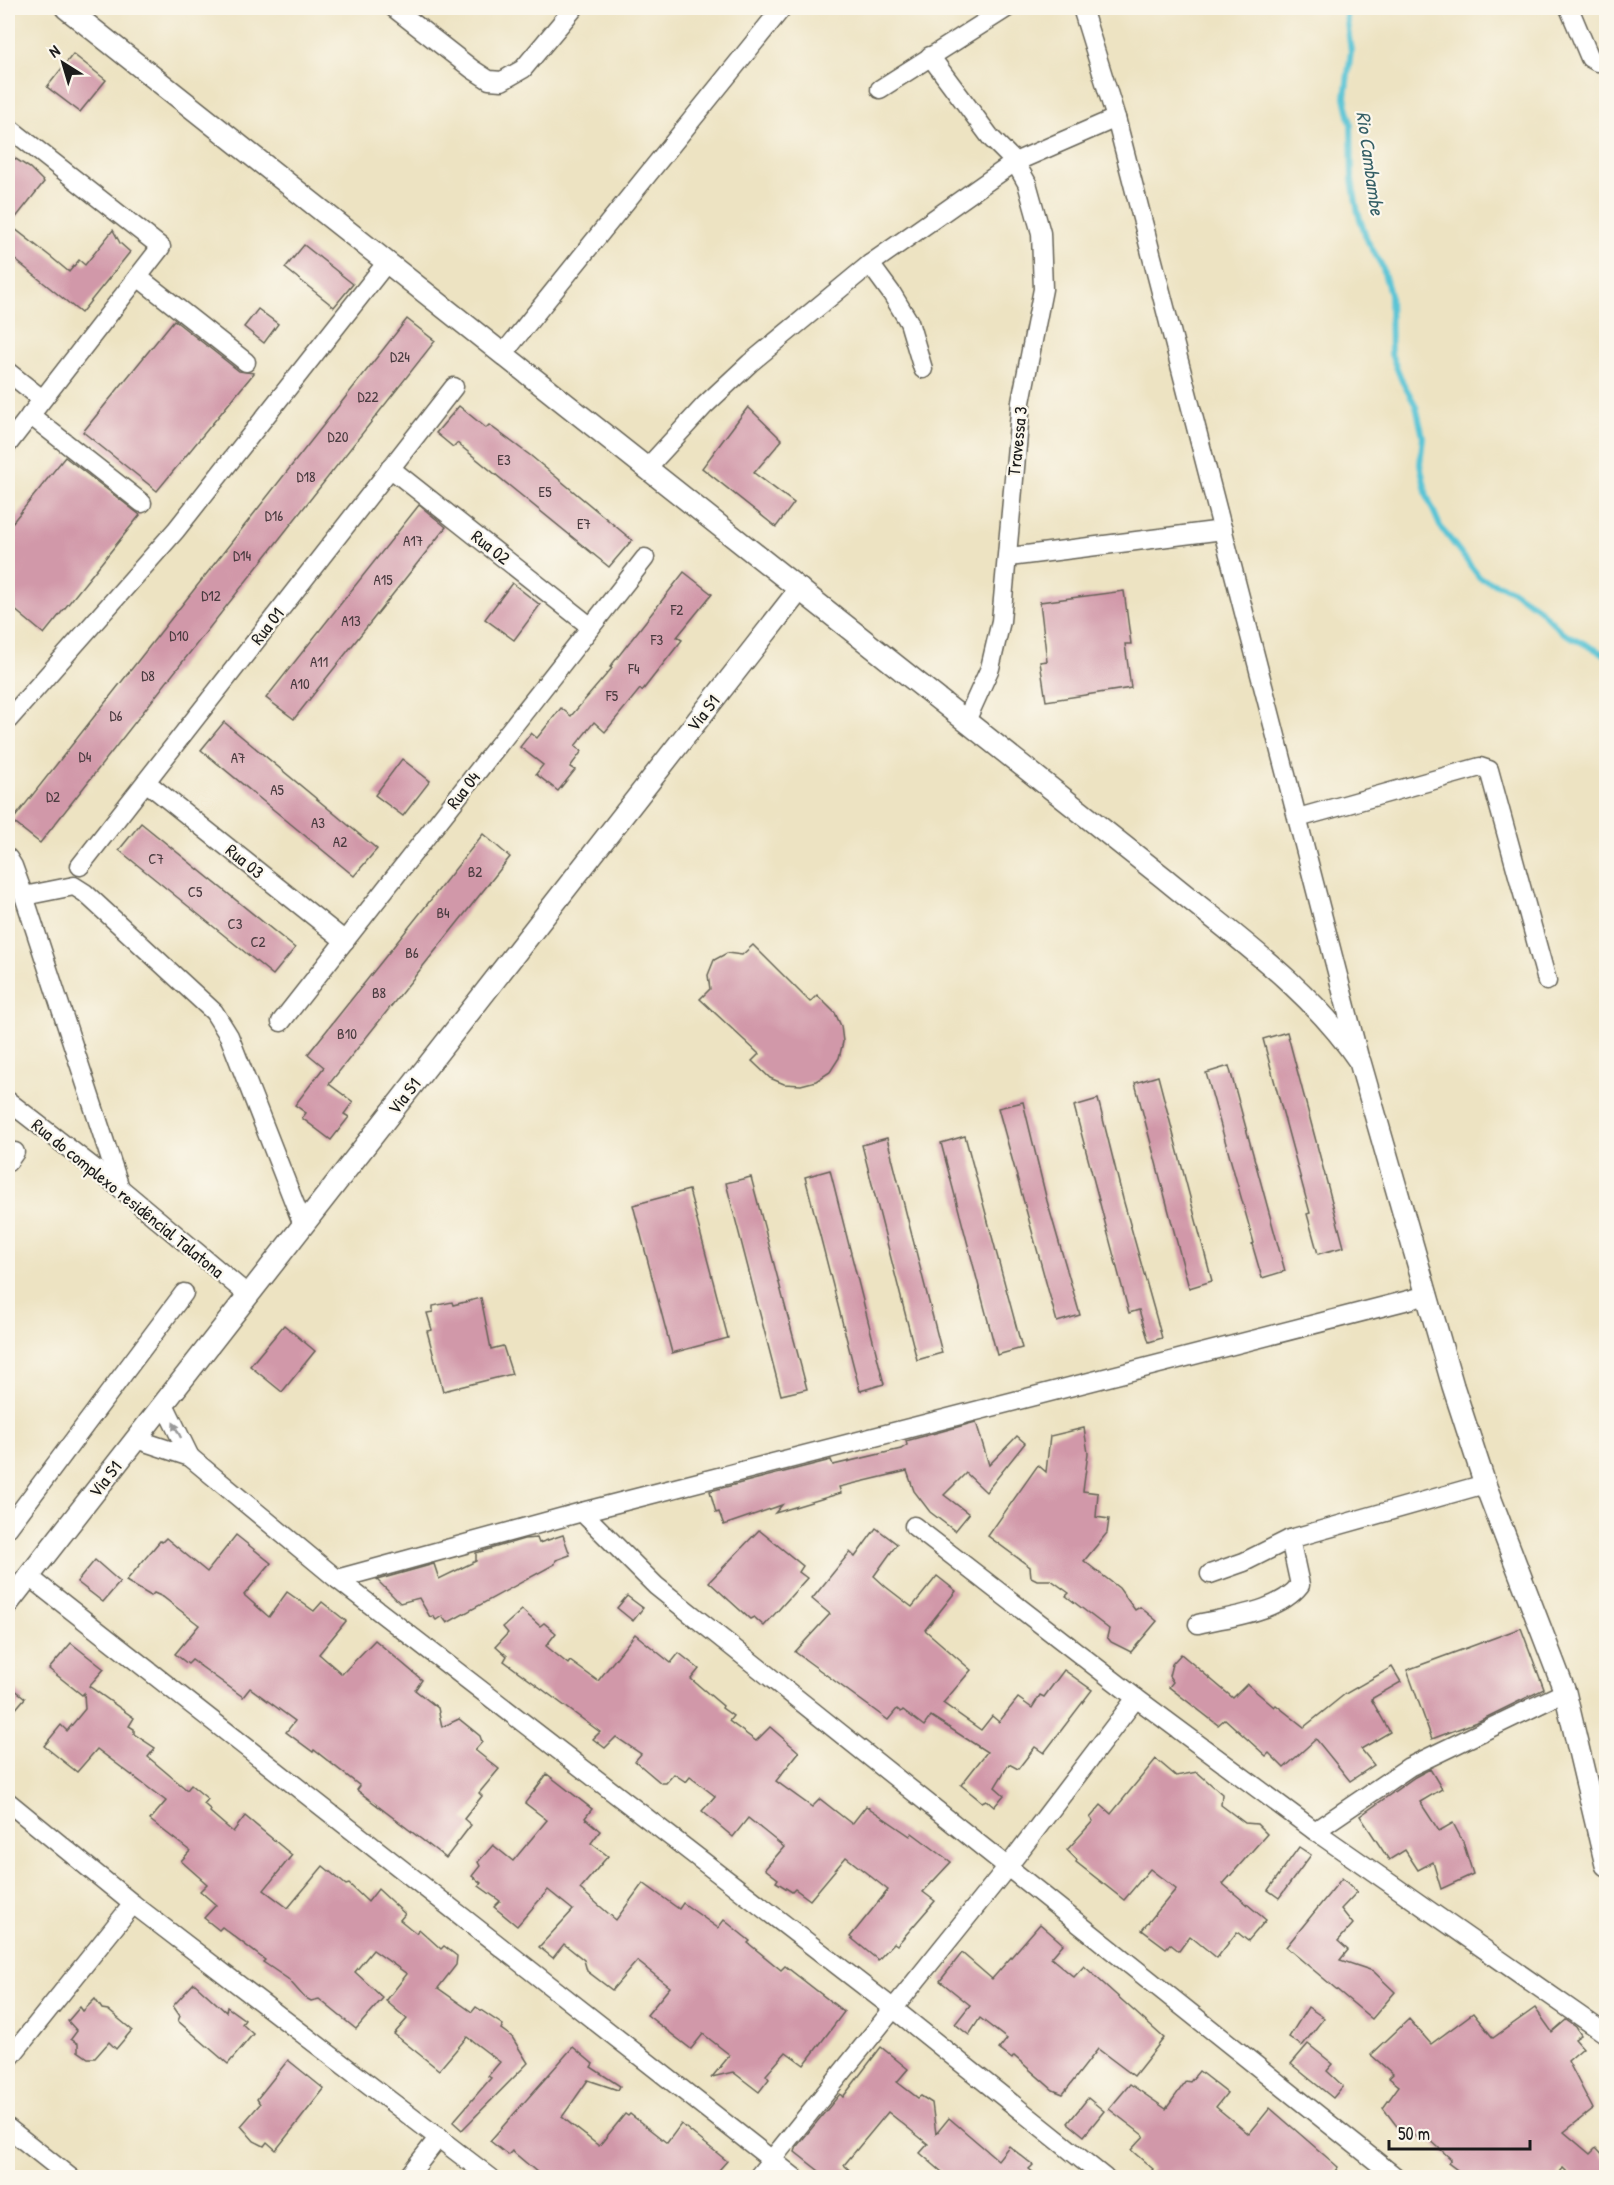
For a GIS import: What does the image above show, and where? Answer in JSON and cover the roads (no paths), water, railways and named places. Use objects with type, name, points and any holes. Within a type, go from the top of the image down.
[{"type":"street","points":[[66,8],[1263,959],[1337,1029],[1360,1062]]},
{"type":"street","points":[[394,8],[471,69],[489,80],[502,81],[523,69],[574,8]]},
{"type":"street","points":[[503,354],[782,8]]},
{"type":"street","points":[[880,89],[1007,8]]},
{"type":"street","points":[[1082,8],[1116,118],[1360,1062],[1453,1386],[1485,1484],[1564,1692],[1606,1865]]},
{"type":"street","points":[[1569,8],[1590,58],[1597,62],[1606,60]]},
{"type":"street","name":"Travessa 3","points":[[930,56],[992,138],[1015,162],[1027,183],[1041,233],[1043,289],[1021,402],[1012,482],[1009,557],[1001,621],[990,668],[966,721]]},
{"type":"street","points":[[647,468],[705,405],[750,363],[870,264],[1015,162],[1116,118]]},
{"type":"street","points":[[8,127],[161,247],[8,444]]},
{"type":"street","points":[[8,720],[176,530],[387,261]]},
{"type":"street","points":[[870,264],[909,322],[923,369]]},
{"type":"street","points":[[138,277],[246,362]]},
{"type":"street","points":[[8,372],[42,399]]},
{"type":"street","name":"Rua 01","points":[[80,866],[454,387]]},
{"type":"street","points":[[30,415],[142,503]]},
{"type":"street","name":"Rua 02","points":[[390,468],[591,627]]},
{"type":"street","points":[[1009,557],[1223,530]]},
{"type":"street","name":"Rua 04","points":[[281,1022],[645,558]]},
{"type":"street","name":"Via S1","points":[[8,1603],[800,589]]},
{"type":"street","points":[[1298,818],[1480,767],[1490,770],[1547,981]]},
{"type":"street","name":"Rua 03","points":[[146,782],[345,941]]},
{"type":"street","points":[[8,858],[24,896],[120,1188]]},
{"type":"street","points":[[24,896],[74,886],[85,893],[214,1012],[229,1036],[303,1225]]},
{"type":"street","name":"Rua do complexo residêncial Talatona","points":[[8,1101],[120,1188],[249,1295]]},
{"type":"street","points":[[8,1528],[184,1293]]},
{"type":"street","points":[[337,1579],[582,1512],[1428,1295]]},
{"type":"street","points":[[164,1404],[190,1457]]},
{"type":"street","points":[[136,1439],[190,1457],[337,1579],[894,2009],[1105,2178]]},
{"type":"street","points":[[1210,1574],[1244,1562],[1290,1539],[1485,1484]]},
{"type":"street","points":[[582,1512],[656,1586],[1009,1865],[1397,2178]]},
{"type":"street","points":[[914,1526],[1136,1698],[1315,1831],[1606,2034]]},
{"type":"street","points":[[1198,1624],[1274,1605],[1295,1591],[1300,1585],[1290,1539]]},
{"type":"street","points":[[28,1576],[795,2178]]},
{"type":"street","points":[[1315,1831],[1409,1767],[1564,1692]]},
{"type":"street","points":[[757,2178],[1009,1865],[1136,1698]]},
{"type":"street","points":[[8,1802],[133,1904],[491,2178]]},
{"type":"street","points":[[8,2060],[133,1904]]},
{"type":"street","points":[[8,2128],[71,2178]]},
{"type":"street","points":[[407,2178],[439,2138]]},
{"type":"waterway","name":"Rio Cambambe","points":[[1345,8],[1351,51],[1345,97],[1351,124],[1352,180],[1358,213],[1367,240],[1382,266],[1390,294],[1391,354],[1416,406],[1423,437],[1420,464],[1427,496],[1440,526],[1480,578],[1510,589],[1538,608],[1562,632],[1606,655]]}]
